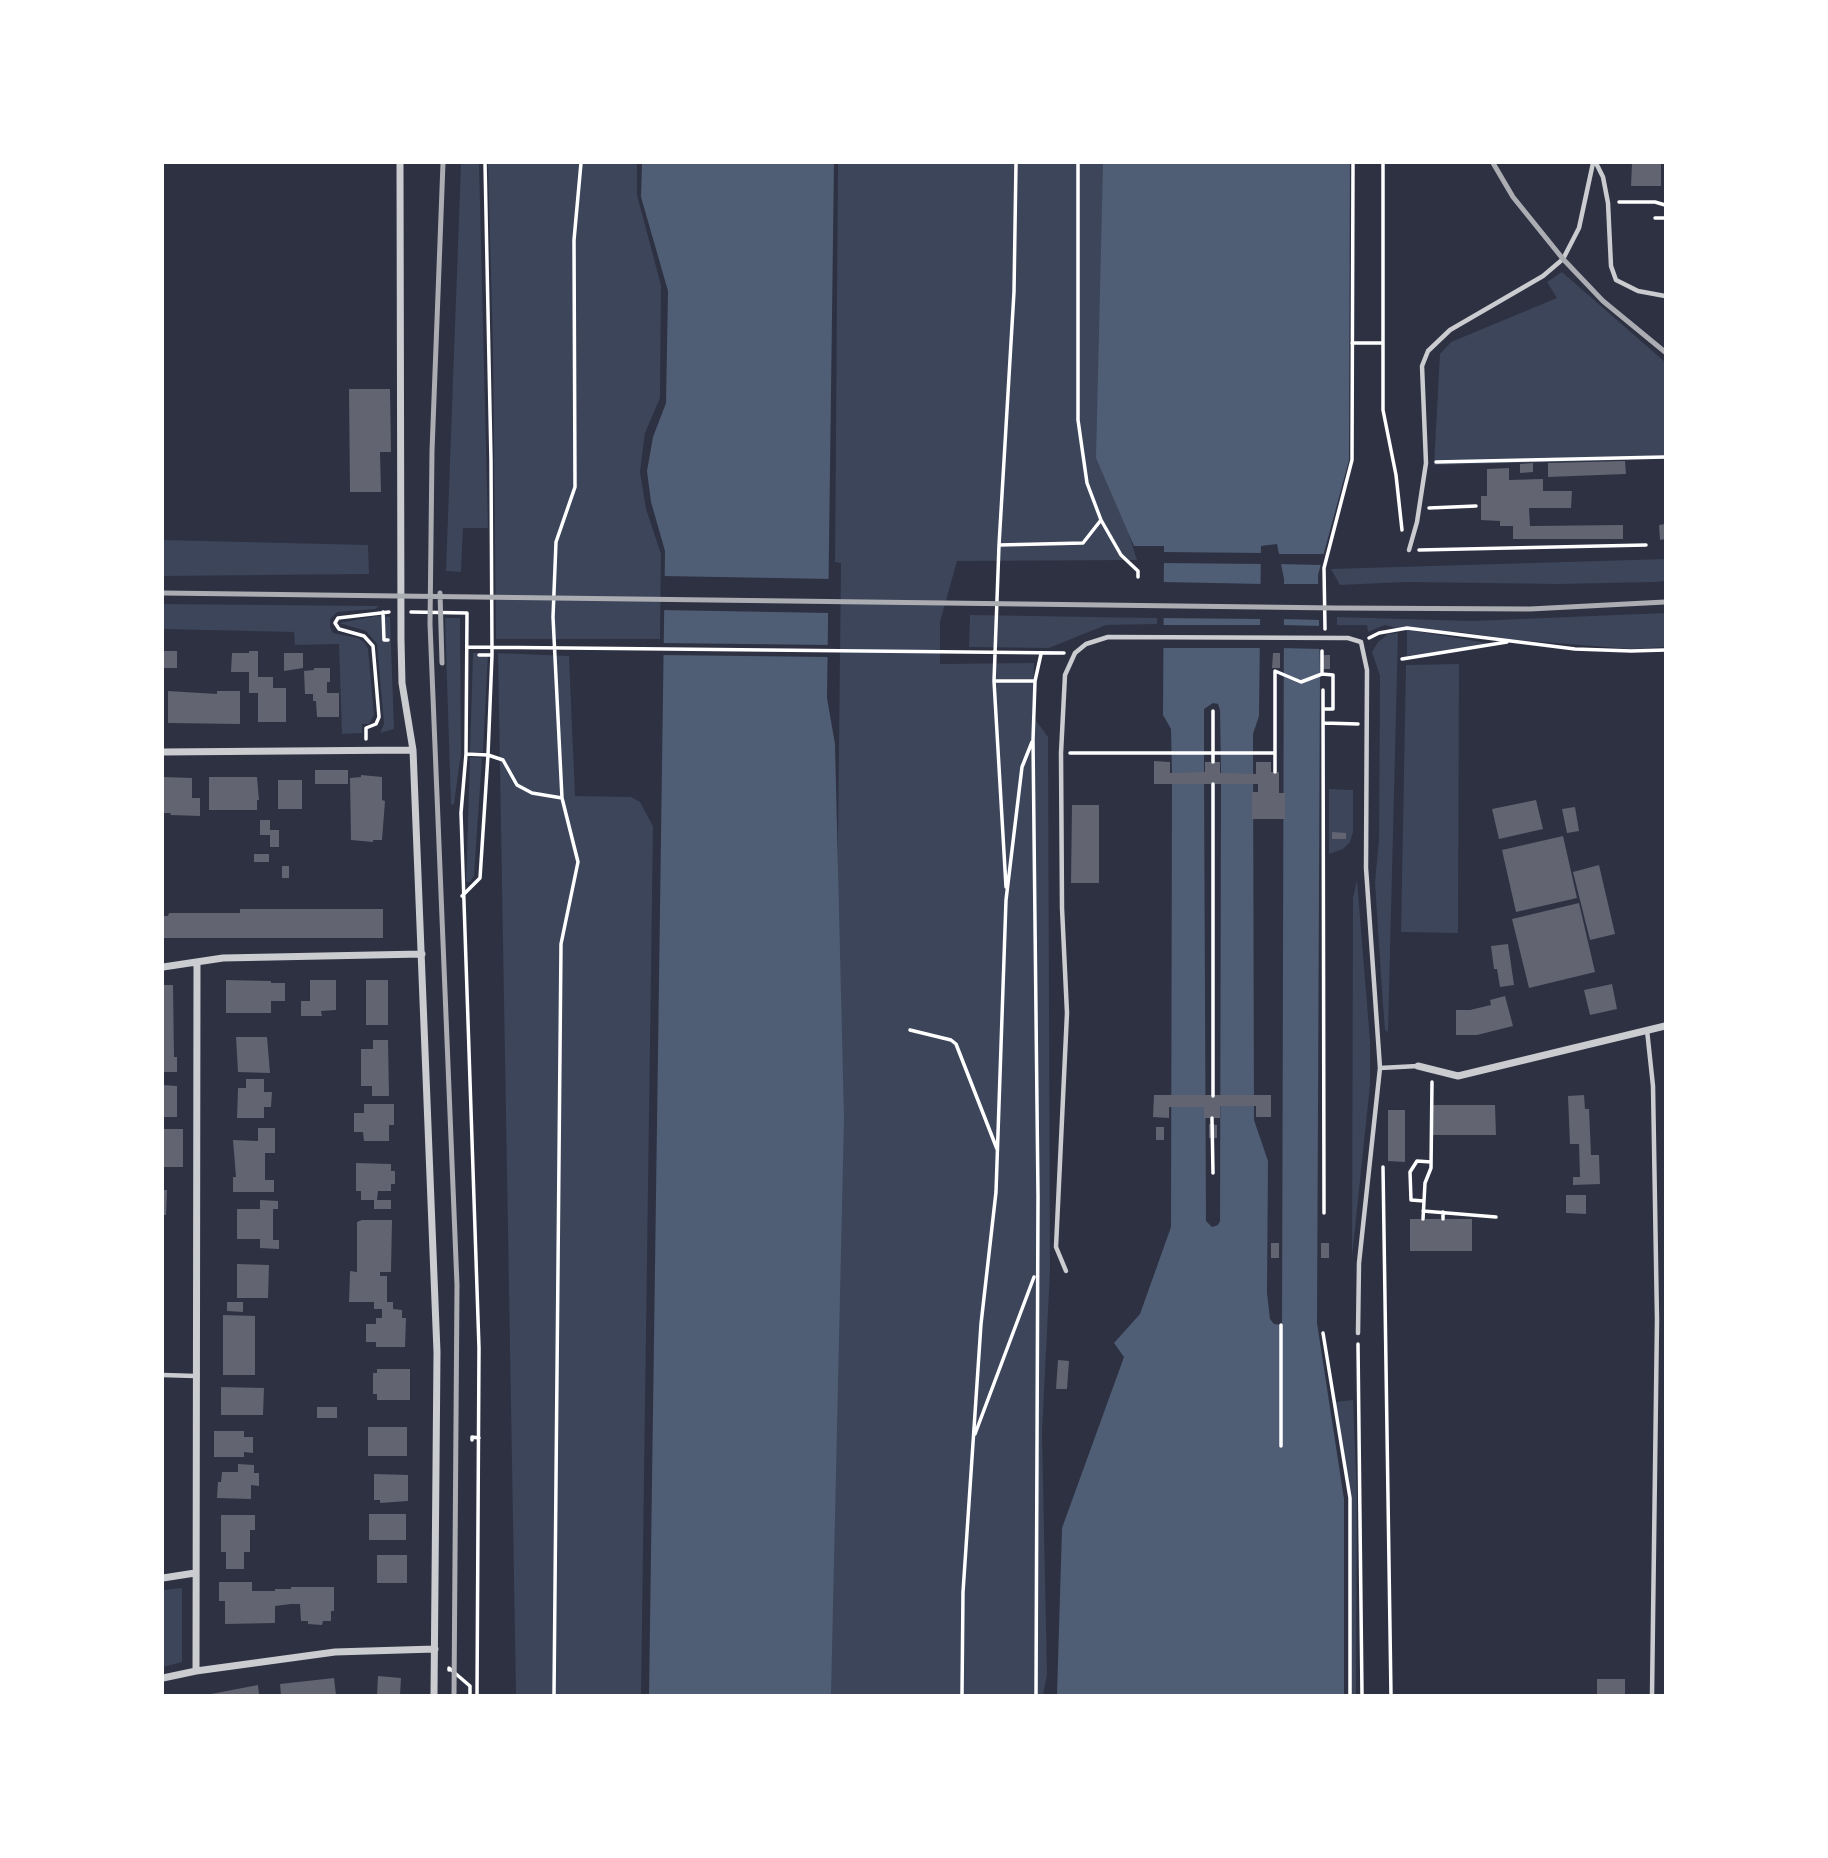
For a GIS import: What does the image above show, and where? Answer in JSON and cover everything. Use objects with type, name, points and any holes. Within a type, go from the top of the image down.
[{"type":"street","points":[[400,163],[402,683],[413,750],[437,1352],[434,1695]]},
{"type":"street","points":[[163,752],[413,750]]},
{"type":"street","points":[[163,967],[223,958],[422,954]]},
{"type":"street","points":[[196,1671],[197,962]]},
{"type":"street","points":[[1418,1066],[1458,1076],[1665,1026]]},
{"type":"street","points":[[163,1578],[195,1573]]},
{"type":"street","points":[[163,1678],[335,1652],[435,1649]]},
{"type":"lane","points":[[1595,163],[1603,177],[1608,203],[1611,266],[1616,280],[1638,291],[1665,296]]},
{"type":"lane","points":[[1409,550],[1420,508],[1426,463],[1422,366],[1429,351],[1450,330],[1543,276],[1563,259],[1579,228],[1595,163]]},
{"type":"lane","points":[[1066,1271],[1056,1247],[1067,1013],[1067,964],[1062,908],[1061,753],[1065,675],[1075,653],[1086,644],[1108,637],[1348,638],[1361,642],[1367,670],[1366,868],[1380,1068],[1359,1263],[1358,1333]]},
{"type":"lane","points":[[1647,1030],[1653,1086],[1657,1320],[1653,1695]]},
{"type":"lane","points":[[1380,1068],[1418,1066]]},
{"type":"lane","points":[[163,1375],[195,1376]]},
{"type":"path","points":[[463,896],[480,878],[492,655],[485,163]]},
{"type":"path","points":[[554,1695],[561,944],[579,862],[562,798],[553,617],[556,542],[575,487],[573,253],[581,163]]},
{"type":"path","points":[[962,1695],[962,1592],[981,1324],[998,1151],[1006,900],[994,681],[1014,292],[1016,163]]},
{"type":"path","points":[[1079,163],[1078,420],[1087,483],[1101,520],[1121,555],[1138,571],[1138,577]]},
{"type":"path","points":[[1325,633],[1325,568],[1352,460],[1353,163]]},
{"type":"path","points":[[1383,163],[1383,410],[1396,475],[1403,544],[1409,550]]},
{"type":"path","points":[[1628,201],[1665,205]]},
{"type":"path","points":[[1655,218],[1665,218]]},
{"type":"path","points":[[1352,343],[1383,343]]},
{"type":"path","points":[[1439,462],[1665,457]]},
{"type":"path","points":[[1420,508],[1476,506]]},
{"type":"path","points":[[999,545],[1083,543],[1101,520]]},
{"type":"path","points":[[1437,550],[1646,545]]},
{"type":"path","points":[[383,612],[384,640],[392,640]]},
{"type":"path","points":[[366,750],[366,728],[376,724],[379,717],[373,646],[364,636],[339,629],[335,623],[338,618],[383,612],[467,613],[466,754],[461,813],[475,1187],[479,1438],[477,1695]]},
{"type":"path","points":[[1361,642],[1379,633],[1407,628],[1510,642],[1617,651],[1665,650]]},
{"type":"path","points":[[1402,659],[1510,642]]},
{"type":"path","points":[[1322,674],[1321,651],[1325,650],[1326,646]]},
{"type":"path","points":[[467,647],[1075,653]]},
{"type":"path","points":[[1036,1695],[1038,1196],[1033,740],[1035,681],[1041,654]]},
{"type":"path","points":[[479,655],[492,655]]},
{"type":"path","points":[[1275,772],[1275,671],[1301,682],[1322,674],[1333,675],[1334,709],[1324,709]]},
{"type":"path","points":[[994,681],[1035,681]]},
{"type":"path","points":[[1323,690],[1324,1213]]},
{"type":"path","points":[[1213,711],[1213,762]]},
{"type":"path","points":[[1324,723],[1367,724]]},
{"type":"path","points":[[1006,900],[1022,767],[1033,740]]},
{"type":"path","points":[[1061,753],[1275,753]]},
{"type":"path","points":[[466,754],[488,755],[503,760],[517,785],[532,793],[562,798]]},
{"type":"path","points":[[1213,784],[1213,1096]]},
{"type":"path","points":[[910,1030],[951,1040],[956,1044],[998,1151]]},
{"type":"path","points":[[1423,1219],[1425,1183],[1431,1168],[1432,1070]]},
{"type":"path","points":[[1212,1118],[1213,1173]]},
{"type":"path","points":[[1424,1201],[1411,1200],[1410,1172],[1417,1161],[1431,1162]]},
{"type":"path","points":[[1382,1165],[1391,1695]]},
{"type":"path","points":[[1423,1211],[1463,1212],[1496,1217]]},
{"type":"path","points":[[1443,1212],[1443,1219]]},
{"type":"path","points":[[1463,1212],[1463,1219]]},
{"type":"path","points":[[973,1439],[1036,1272]]},
{"type":"path","points":[[1281,1325],[1281,1446]]},
{"type":"path","points":[[1323,1333],[1350,1498],[1350,1695]]},
{"type":"path","points":[[1358,1333],[1362,1695]]},
{"type":"path","points":[[472,1440],[472,1437],[479,1438]]},
{"type":"path","points":[[434,1679],[448,1679],[449,1668],[470,1686],[470,1695]]},
{"type":"shaded area","points":[[461,163],[479,163],[488,528],[463,528],[461,572],[446,571]]},
{"type":"shaded area","points":[[488,163],[637,163],[637,195],[661,285],[660,398],[645,433],[640,472],[646,509],[661,554],[660,639],[496,639]]},
{"type":"shaded area","points":[[642,163],[834,163],[827,698],[835,744],[844,1118],[831,1695],[649,1695],[665,551],[651,502],[647,471],[653,437],[666,403],[668,291],[641,197]]},
{"type":"shaded area","points":[[838,163],[1109,163],[1109,471],[1137,560],[957,561],[940,622],[940,664],[1034,663],[1032,715],[1048,737],[1050,1271],[1042,1432],[1047,1675],[1043,1695],[824,1695],[835,1109],[841,563],[835,562]]},
{"type":"shaded area","points":[[1103,163],[1350,163],[1349,460],[1318,575],[1320,674],[1317,1323],[1344,1499],[1344,1695],[1057,1695],[1062,1528],[1124,1357],[1114,1343],[1140,1314],[1171,1227],[1172,773],[1171,729],[1163,715],[1164,546],[1134,546],[1096,458]],"holes":[[[1277,544],[1284,579],[1282,1325],[1274,1324],[1270,1319],[1267,1293],[1268,1161],[1254,1120],[1253,734],[1259,716],[1261,546]],[[1213,703],[1218,704],[1220,710],[1221,773],[1220,1221],[1212,1227],[1206,1221],[1204,709]]]},
{"type":"shaded area","points":[[1562,272],[1665,362],[1665,459],[1434,465],[1440,354],[1451,342],[1557,298],[1547,282]]},
{"type":"shaded area","points":[[163,540],[368,545],[369,574],[163,576]]},
{"type":"shaded area","points":[[1665,559],[1665,581],[1655,582],[1407,582],[1340,585],[1331,569]]},
{"type":"shaded area","points":[[163,604],[379,606],[375,609],[337,612],[330,619],[333,633],[358,638],[368,649],[374,715],[369,724],[362,724],[362,733],[342,734],[339,644],[295,645],[294,632],[163,629]]},
{"type":"shaded area","points":[[1665,613],[1665,647],[1632,649],[1516,640],[1460,632],[1415,631],[1493,644],[1407,656],[1407,631],[1385,625],[1368,632],[1367,625],[1337,625],[1337,617],[1472,621]]},
{"type":"shaded area","points":[[970,615],[1157,618],[1157,624],[1106,625],[1049,648],[969,647]]},
{"type":"shaded area","points":[[377,616],[390,617],[394,729],[380,733],[384,724],[377,644],[366,631],[339,623]]},
{"type":"shaded area","points":[[445,618],[460,618],[461,753],[454,804],[451,805]]},
{"type":"shaded area","points":[[1398,633],[1388,1032],[1385,1030],[1375,882],[1379,840],[1380,676],[1372,652],[1378,642],[1388,634]]},
{"type":"shaded area","points":[[473,653],[488,653],[483,752],[470,752]]},
{"type":"shaded area","points":[[498,653],[569,656],[575,796],[631,797],[640,802],[653,826],[641,1695],[516,1695]]},
{"type":"shaded area","points":[[1459,664],[1458,933],[1401,932],[1406,665]]},
{"type":"shaded area","points":[[470,757],[482,758],[474,876],[470,882],[466,882]]},
{"type":"shaded area","points":[[1329,789],[1353,790],[1353,832],[1350,842],[1343,849],[1329,854]]},
{"type":"shaded area","points":[[1357,880],[1370,1041],[1370,1085],[1352,1257],[1353,898]]},
{"type":"shaded area","points":[[1353,1400],[1357,1497],[1356,1695],[1351,1695],[1351,1496],[1335,1402]]},
{"type":"shaded area","points":[[182,1588],[182,1662],[163,1667],[163,1590]]},
{"type":"pier","points":[[1161,552],[1264,553],[1264,564],[1161,563]]},
{"type":"pier","points":[[1275,554],[1327,554],[1324,565],[1278,564]]},
{"type":"pier","points":[[662,576],[831,579],[831,613],[661,610]]},
{"type":"pier","points":[[1161,582],[1264,584],[1263,619],[1160,618]]},
{"type":"pier","points":[[1281,584],[1322,584],[1322,620],[1281,619]]},
{"type":"pier","points":[[1160,625],[1263,625],[1263,648],[1160,648]]},
{"type":"pier","points":[[1281,625],[1322,626],[1323,649],[1281,648]]},
{"type":"pier","points":[[661,643],[830,645],[830,657],[660,655]]},
{"type":"building","points":[[1632,163],[1661,163],[1661,186],[1631,186]]},
{"type":"building","points":[[349,389],[390,389],[391,452],[380,452],[381,492],[350,492]]},
{"type":"building","points":[[1625,461],[1626,474],[1548,477],[1548,463]]},
{"type":"building","points":[[1533,463],[1533,472],[1520,473],[1520,464]]},
{"type":"building","points":[[1509,468],[1509,480],[1543,479],[1543,491],[1572,491],[1571,508],[1529,508],[1530,526],[1623,525],[1623,539],[1513,539],[1513,526],[1500,526],[1500,521],[1481,520],[1481,496],[1487,496],[1487,469]]},
{"type":"building","points":[[1665,524],[1665,539],[1660,540],[1659,525]]},
{"type":"building","points":[[163,651],[177,651],[177,668],[163,668]]},
{"type":"building","points":[[258,651],[258,677],[273,677],[273,688],[286,688],[286,722],[258,722],[258,693],[249,693],[249,672],[231,672],[232,653]]},
{"type":"building","points":[[284,653],[303,653],[303,668],[284,671]]},
{"type":"building","points":[[1273,653],[1280,653],[1280,668],[1272,668]]},
{"type":"building","points":[[1322,655],[1330,655],[1330,669],[1322,669]]},
{"type":"building","points":[[330,668],[327,693],[339,693],[339,717],[317,717],[313,694],[305,694],[304,671]]},
{"type":"building","points":[[168,691],[217,694],[217,691],[240,691],[240,724],[168,723]]},
{"type":"building","points":[[1154,761],[1170,762],[1170,773],[1205,772],[1205,762],[1220,762],[1220,773],[1256,774],[1256,762],[1271,762],[1271,772],[1279,772],[1279,793],[1285,793],[1285,819],[1252,819],[1252,792],[1258,792],[1258,784],[1154,784]]},
{"type":"building","points":[[315,770],[348,770],[348,784],[315,784]]},
{"type":"building","points":[[361,775],[382,777],[382,800],[385,801],[382,840],[351,840],[350,778]]},
{"type":"building","points":[[163,777],[192,778],[192,798],[200,798],[200,816],[163,813]]},
{"type":"building","points":[[209,777],[257,777],[257,810],[209,810]]},
{"type":"building","points":[[278,780],[302,780],[302,809],[278,809]]},
{"type":"building","points":[[1536,800],[1543,829],[1499,839],[1492,809]]},
{"type":"building","points":[[1072,805],[1099,805],[1099,883],[1071,883]]},
{"type":"building","points":[[1575,807],[1579,831],[1567,833],[1562,809]]},
{"type":"building","points":[[260,820],[270,820],[270,830],[279,830],[279,847],[270,847],[270,835],[260,835]]},
{"type":"building","points":[[1332,832],[1346,833],[1346,839],[1332,839]]},
{"type":"building","points":[[1563,836],[1577,898],[1516,912],[1502,850]]},
{"type":"building","points":[[254,854],[269,854],[269,862],[254,862]]},
{"type":"building","points":[[1599,865],[1615,934],[1590,940],[1573,872]]},
{"type":"building","points":[[282,866],[289,866],[289,878],[282,878]]},
{"type":"building","points":[[1579,903],[1595,972],[1529,988],[1512,919]]},
{"type":"building","points":[[240,909],[383,909],[383,938],[163,938],[163,916],[168,916],[169,913],[240,913]]},
{"type":"building","points":[[1508,944],[1514,985],[1500,987],[1491,946]]},
{"type":"building","points":[[226,980],[285,983],[285,1001],[271,1001],[271,1013],[226,1013]]},
{"type":"building","points":[[310,980],[336,980],[336,1010],[321,1011],[322,1016],[301,1016],[301,1001],[310,1001]]},
{"type":"building","points":[[366,980],[388,980],[388,1025],[366,1025]]},
{"type":"building","points":[[1612,984],[1617,1009],[1590,1015],[1584,990]]},
{"type":"building","points":[[163,985],[173,985],[174,1057],[177,1057],[177,1072],[163,1072]]},
{"type":"building","points":[[1505,996],[1513,1026],[1477,1035],[1456,1035],[1456,1010],[1491,1005],[1490,1000]]},
{"type":"building","points":[[236,1037],[267,1037],[270,1073],[238,1072]]},
{"type":"building","points":[[373,1040],[388,1040],[389,1096],[372,1096],[372,1086],[361,1086],[361,1049],[373,1049]]},
{"type":"building","points":[[246,1079],[264,1079],[264,1092],[272,1092],[271,1107],[264,1107],[264,1118],[237,1118],[238,1088],[246,1088]]},
{"type":"building","points":[[163,1085],[177,1086],[177,1117],[163,1117]]},
{"type":"building","points":[[1154,1095],[1271,1095],[1271,1117],[1256,1117],[1256,1106],[1220,1106],[1220,1118],[1204,1118],[1204,1107],[1169,1107],[1169,1118],[1153,1117]]},
{"type":"building","points":[[1584,1095],[1585,1109],[1589,1109],[1591,1155],[1599,1155],[1600,1184],[1573,1185],[1573,1177],[1580,1177],[1579,1144],[1570,1144],[1568,1096]]},
{"type":"building","points":[[364,1104],[394,1104],[394,1125],[389,1125],[389,1141],[364,1141],[363,1132],[354,1132],[354,1113],[364,1113]]},
{"type":"building","points":[[1432,1105],[1495,1105],[1496,1135],[1432,1135]]},
{"type":"building","points":[[1388,1110],[1405,1110],[1405,1162],[1388,1161]]},
{"type":"building","points":[[1209,1124],[1217,1125],[1217,1138],[1209,1138]]},
{"type":"building","points":[[1156,1127],[1164,1127],[1164,1140],[1156,1140]]},
{"type":"building","points":[[258,1128],[275,1128],[275,1153],[265,1153],[265,1180],[274,1180],[274,1192],[233,1192],[233,1177],[236,1177],[233,1140],[258,1141]]},
{"type":"building","points":[[163,1129],[183,1129],[183,1167],[163,1167]]},
{"type":"building","points":[[356,1163],[391,1164],[391,1171],[395,1171],[395,1184],[391,1184],[391,1191],[378,1191],[377,1200],[391,1200],[391,1209],[374,1209],[374,1200],[361,1200],[361,1191],[356,1191]]},
{"type":"building","points":[[163,1190],[167,1190],[166,1215],[163,1215]]},
{"type":"building","points":[[1566,1195],[1586,1195],[1586,1214],[1566,1213]]},
{"type":"building","points":[[260,1200],[278,1201],[278,1209],[273,1209],[273,1240],[279,1240],[279,1249],[260,1248],[260,1239],[237,1239],[237,1209],[260,1209]]},
{"type":"building","points":[[1410,1219],[1472,1219],[1472,1251],[1410,1251]]},
{"type":"building","points":[[392,1220],[391,1272],[380,1272],[380,1276],[387,1276],[387,1302],[393,1302],[393,1309],[402,1310],[402,1318],[406,1318],[405,1347],[376,1347],[376,1342],[366,1342],[366,1324],[376,1324],[376,1318],[382,1318],[382,1309],[374,1309],[374,1302],[349,1302],[350,1271],[357,1272],[357,1222]]},
{"type":"building","points":[[1271,1243],[1279,1243],[1279,1258],[1271,1258]]},
{"type":"building","points":[[1321,1243],[1329,1243],[1329,1258],[1321,1258]]},
{"type":"building","points":[[237,1264],[269,1265],[268,1298],[237,1298]]},
{"type":"building","points":[[227,1302],[243,1302],[243,1312],[227,1311]]},
{"type":"building","points":[[223,1315],[255,1316],[255,1375],[223,1375]]},
{"type":"building","points":[[1058,1360],[1069,1361],[1067,1389],[1056,1389]]},
{"type":"building","points":[[377,1369],[410,1369],[410,1400],[377,1400],[377,1394],[373,1394],[373,1373],[377,1373]]},
{"type":"building","points":[[221,1387],[264,1388],[263,1415],[221,1415]]},
{"type":"building","points":[[317,1407],[337,1407],[337,1418],[317,1418]]},
{"type":"building","points":[[368,1427],[407,1427],[407,1456],[368,1456]]},
{"type":"building","points":[[214,1431],[244,1431],[244,1437],[253,1437],[253,1453],[244,1452],[244,1457],[214,1457]]},
{"type":"building","points":[[238,1464],[254,1465],[254,1473],[259,1473],[259,1486],[251,1485],[251,1499],[217,1498],[222,1472],[238,1472]]},
{"type":"building","points":[[374,1474],[408,1475],[408,1501],[380,1503],[380,1500],[374,1500]]},
{"type":"building","points":[[369,1514],[406,1514],[406,1540],[369,1540]]},
{"type":"building","points":[[221,1515],[255,1515],[255,1530],[250,1530],[250,1552],[244,1552],[244,1569],[226,1569],[226,1552],[221,1552]]},
{"type":"building","points":[[377,1555],[407,1555],[407,1583],[377,1583]]},
{"type":"building","points":[[219,1582],[252,1582],[252,1591],[334,1587],[334,1611],[331,1611],[331,1621],[323,1621],[322,1625],[301,1621],[300,1604],[275,1606],[275,1623],[225,1624],[225,1601],[219,1601]]},
{"type":"building","points":[[378,1676],[401,1678],[400,1695],[377,1695]]},
{"type":"building","points":[[334,1678],[336,1695],[281,1695],[280,1684]]},
{"type":"building","points":[[1597,1679],[1625,1679],[1625,1695],[1597,1695]]},
{"type":"building","points":[[258,1685],[259,1695],[211,1694]]},
{"type":"railway","points":[[443,163],[432,451],[430,624],[457,1285],[454,1695]]},
{"type":"railway","points":[[1493,163],[1513,197],[1563,259],[1603,301],[1665,352]]},
{"type":"railway","points":[[163,593],[1336,608],[1530,609],[1665,602]]},
{"type":"railway","points":[[440,593],[442,663]]}]
